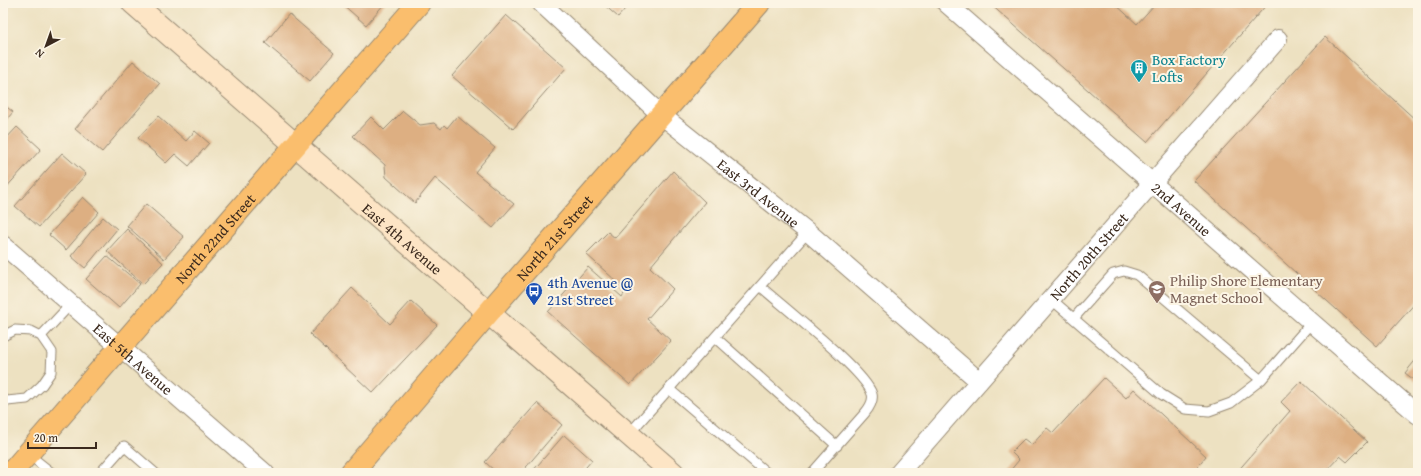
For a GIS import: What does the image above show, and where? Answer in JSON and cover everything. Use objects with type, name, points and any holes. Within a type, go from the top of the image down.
[{"type":"main road","name":"North 22nd Street","points":[[11,473],[419,3]]},
{"type":"main road","name":"North 21st Street","points":[[351,473],[660,114],[759,3]]},
{"type":"street","name":"East 4th Avenue","points":[[133,3],[295,146],[489,312],[673,473]]},
{"type":"street","name":"East 3rd Avenue","points":[[541,3],[660,114],[808,232],[979,381]]},
{"type":"street","name":"2nd Avenue","points":[[946,3],[1418,415]]},
{"type":"street","name":"North 20th Street","points":[[899,473],[1278,38]]},
{"type":"street","name":"East 5th Avenue","points":[[3,244],[264,473]]},
{"type":"lane","points":[[629,434],[808,232]]},
{"type":"lane","points":[[1074,318],[1113,274],[1124,271],[1138,275],[1261,380]]},
{"type":"lane","points":[[760,286],[854,369],[867,384],[872,395],[871,405],[865,414],[812,473]]},
{"type":"lane","points":[[1051,299],[1161,394],[1185,409],[1209,411],[1232,403],[1261,380],[1312,322]]},
{"type":"lane","points":[[41,336],[71,304]]},
{"type":"lane","points":[[3,336],[15,330],[31,331],[41,336],[52,352],[51,372],[42,385],[27,399],[7,401],[3,399]]},
{"type":"lane","points":[[715,337],[836,446]]},
{"type":"lane","points":[[669,389],[767,473]]},
{"type":"lane","points":[[100,473],[124,446],[155,473]]},
{"type":"lane","points":[[28,454],[52,473]]},
{"type":"building","points":[[341,3],[385,3],[366,25]]},
{"type":"building","points":[[602,3],[630,3],[618,17]]},
{"type":"building","name":"Box Factory Lofts","points":[[989,3],[1114,3],[1137,24],[1156,3],[1268,3],[1147,142]]},
{"type":"building","points":[[289,14],[334,53],[310,81],[265,43]]},
{"type":"building","points":[[506,15],[566,68],[513,129],[452,76]]},
{"type":"building","points":[[1325,37],[1418,122],[1418,300],[1377,346],[1194,181]]},
{"type":"building","points":[[133,61],[160,84],[102,152],[75,129]]},
{"type":"building","points":[[3,104],[13,112],[3,124]]},
{"type":"building","points":[[403,111],[420,125],[434,123],[441,129],[444,125],[447,128],[457,116],[495,148],[475,172],[514,204],[493,228],[435,178],[415,203],[386,177],[385,165],[353,136],[371,117],[384,130]]},
{"type":"building","points":[[158,116],[186,141],[195,131],[209,143],[189,166],[175,154],[166,163],[138,138]]},
{"type":"building","points":[[17,127],[41,149],[3,191],[3,142]]},
{"type":"building","points":[[62,153],[86,174],[39,227],[15,206]]},
{"type":"building","points":[[673,171],[705,202],[650,267],[673,289],[647,319],[671,341],[630,385],[548,312],[588,267],[622,297],[626,290],[586,254],[608,232],[615,238]]},
{"type":"building","points":[[83,197],[99,212],[66,250],[49,235]]},
{"type":"building","points":[[146,204],[184,237],[164,259],[127,226]]},
{"type":"building","points":[[103,217],[117,229],[85,268],[71,256]]},
{"type":"building","points":[[127,229],[163,263],[143,284],[107,251]]},
{"type":"building","points":[[107,256],[140,284],[119,308],[86,279]]},
{"type":"building","points":[[352,288],[390,324],[411,301],[437,325],[373,393],[310,334]]},
{"type":"building","points":[[1418,357],[1418,383],[1405,373]]},
{"type":"building","points":[[1104,378],[1126,398],[1134,389],[1206,456],[1192,473],[1009,472],[1019,460],[1011,452],[1024,439],[1032,445],[1047,428],[1053,433]]},
{"type":"building","points":[[1301,381],[1367,442],[1347,462],[1340,456],[1324,473],[1236,473],[1290,411],[1281,402]]},
{"type":"building","points":[[537,403],[562,425],[521,473],[497,473],[485,462]]},
{"type":"building","points":[[564,435],[592,460],[581,473],[531,473]]},
{"type":"place","name":"Box Factory Lofts","points":[[1139,83]]},
{"type":"place","name":"Philip Shore Elementary Magnet School","points":[[1157,304]]},
{"type":"place","name":"4th Avenue @ 21st Street","points":[[534,306]]}]
